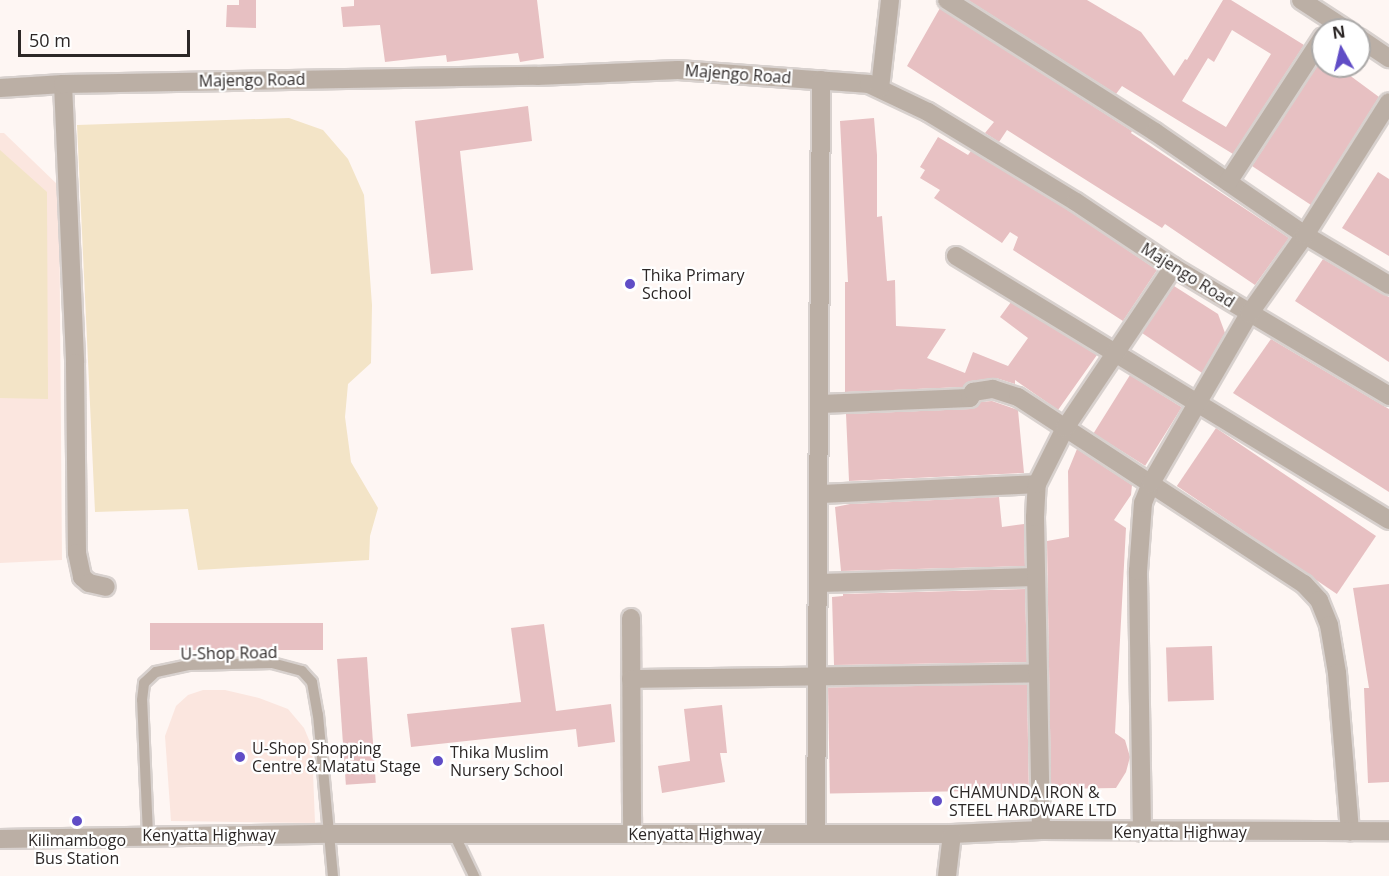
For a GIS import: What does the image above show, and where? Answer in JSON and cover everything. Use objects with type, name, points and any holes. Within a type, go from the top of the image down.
[{"type":"street","points":[[880,88],[890,0]]},
{"type":"street","points":[[946,0],[1155,132],[1305,235],[1389,285]]},
{"type":"street","points":[[1301,0],[1324,18]]},
{"type":"street","points":[[1371,46],[1389,58]]},
{"type":"street","points":[[1228,182],[1311,55]]},
{"type":"street","name":"Majengo Road","points":[[0,88],[63,84],[537,76],[678,70],[869,84],[928,112],[1076,202],[1173,267],[1249,314],[1389,396]]},
{"type":"street","points":[[816,834],[821,80]]},
{"type":"street","points":[[63,84],[75,363],[77,553],[82,577],[88,583],[106,587]]},
{"type":"street","points":[[1142,832],[1138,571],[1141,518],[1151,483],[1249,314],[1305,235],[1389,102]]},
{"type":"street","points":[[957,256],[1389,520]]},
{"type":"street","points":[[1041,830],[1036,577],[1037,484],[1065,428],[1173,267]]},
{"type":"street","points":[[820,404],[970,398],[973,392],[993,389],[1018,397],[1304,584],[1319,600],[1329,625],[1337,673],[1350,831]]},
{"type":"street","points":[[819,494],[1037,484]]},
{"type":"street","points":[[819,583],[1036,577]]},
{"type":"street","points":[[631,618],[632,834]]},
{"type":"street","points":[[631,679],[818,678],[1038,672]]},
{"type":"street","name":"Kenyatta Highway","points":[[0,839],[148,835],[952,834],[1041,830],[1389,831]]},
{"type":"street","points":[[947,876],[952,834]]},
{"type":"lane","name":"U-Shop Road","points":[[148,835],[142,700],[144,683],[156,672],[188,665],[272,663],[302,671],[312,682],[333,876]]},
{"type":"lane","points":[[454,834],[474,876]]},
{"type":"shaded area","points":[[289,118],[323,130],[348,159],[364,195],[372,305],[371,363],[348,384],[345,417],[351,462],[378,508],[370,536],[369,560],[198,570],[188,509],[95,512],[77,125]]},
{"type":"shaded area","points":[[0,133],[4,133],[59,186],[62,560],[0,563]]},
{"type":"shaded area","points":[[0,150],[47,192],[48,399],[0,398]]},
{"type":"shaded area","name":"U-Shop Shopping Centre & Matatu Stage","points":[[203,690],[225,690],[259,698],[288,709],[304,728],[312,747],[315,823],[171,821],[165,736],[176,706],[188,695]]},
{"type":"building","points":[[239,0],[256,0],[256,28],[226,27],[227,5],[239,5]]},
{"type":"building","points":[[354,0],[537,0],[544,58],[520,62],[518,53],[447,62],[446,55],[385,62],[380,25],[343,27],[341,7],[354,6]]},
{"type":"building","points":[[968,0],[1087,0],[1141,32],[1174,76],[1185,59],[1187,60],[1223,0],[1231,0],[1304,45],[1233,154],[1122,86],[1116,94]],"holes":[[[1232,30],[1271,54],[1226,127],[1182,101],[1208,58],[1214,62]]]},
{"type":"building","points":[[940,8],[1132,131],[1131,133],[1289,238],[1255,285],[1165,224],[1162,228],[1007,130],[999,142],[985,133],[994,122],[907,66]]},
{"type":"building","points":[[1311,75],[1311,78],[1353,78],[1379,97],[1311,205],[1252,166]]},
{"type":"building","points":[[528,106],[532,141],[460,151],[473,270],[431,274],[415,121]]},
{"type":"building","points":[[874,118],[877,155],[877,217],[882,216],[887,281],[895,280],[896,326],[946,329],[927,358],[965,373],[973,352],[1008,366],[1028,338],[1000,317],[1011,302],[1097,355],[1058,410],[1015,380],[1015,384],[996,378],[971,381],[963,387],[845,392],[845,282],[848,282],[840,121]]},
{"type":"building","points":[[938,137],[968,155],[971,151],[1070,211],[1157,270],[1123,321],[1013,250],[1018,237],[1010,232],[1002,243],[934,198],[940,190],[920,178],[925,170],[920,167]]},
{"type":"building","points":[[1378,172],[1389,179],[1389,256],[1342,228]]},
{"type":"building","points":[[1323,259],[1389,297],[1389,362],[1295,301]]},
{"type":"building","points":[[1174,286],[1218,314],[1225,333],[1202,373],[1142,333]]},
{"type":"building","points":[[1271,339],[1389,409],[1389,492],[1233,393]]},
{"type":"building","points":[[1130,375],[1182,407],[1145,466],[1093,434]]},
{"type":"building","points":[[992,401],[1018,410],[1024,473],[849,481],[846,414],[970,409],[980,402]]},
{"type":"building","points":[[1216,428],[1376,536],[1337,594],[1177,486]]},
{"type":"building","points":[[1077,449],[1132,485],[1131,495],[1114,520],[1126,528],[1115,733],[1125,740],[1130,757],[1126,772],[1116,788],[1051,789],[1047,541],[1069,537],[1068,471]]},
{"type":"building","points":[[999,497],[1002,527],[1024,524],[1025,566],[841,571],[835,507],[850,504]]},
{"type":"building","points":[[1389,584],[1389,782],[1368,783],[1364,688],[1369,688],[1353,588]]},
{"type":"building","points":[[1025,589],[1027,662],[834,665],[832,597],[843,596],[843,594]]},
{"type":"building","points":[[150,623],[323,623],[323,650],[150,650]]},
{"type":"building","points":[[544,624],[556,711],[611,704],[615,742],[578,747],[576,729],[411,747],[407,714],[521,702],[511,628]]},
{"type":"building","points":[[1212,646],[1214,700],[1168,702],[1166,648]]},
{"type":"building","points":[[367,657],[376,783],[346,785],[337,659]]},
{"type":"building","points":[[1027,684],[1029,790],[830,793],[828,687]]},
{"type":"building","points":[[722,705],[727,753],[720,753],[725,782],[662,793],[658,766],[690,761],[684,709]]},
{"type":"place","name":"Thika Primary School","points":[[630,284]]},
{"type":"place","name":"U-Shop Shopping Centre & Matatu Stage","points":[[240,757]]},
{"type":"place","name":"Thika Muslim Nursery School","points":[[438,761]]},
{"type":"place","name":"CHAMUNDA IRON & STEEL HARDWARE LTD","points":[[937,801]]},
{"type":"place","name":"Kilimambogo Bus Station","points":[[77,821]]}]
